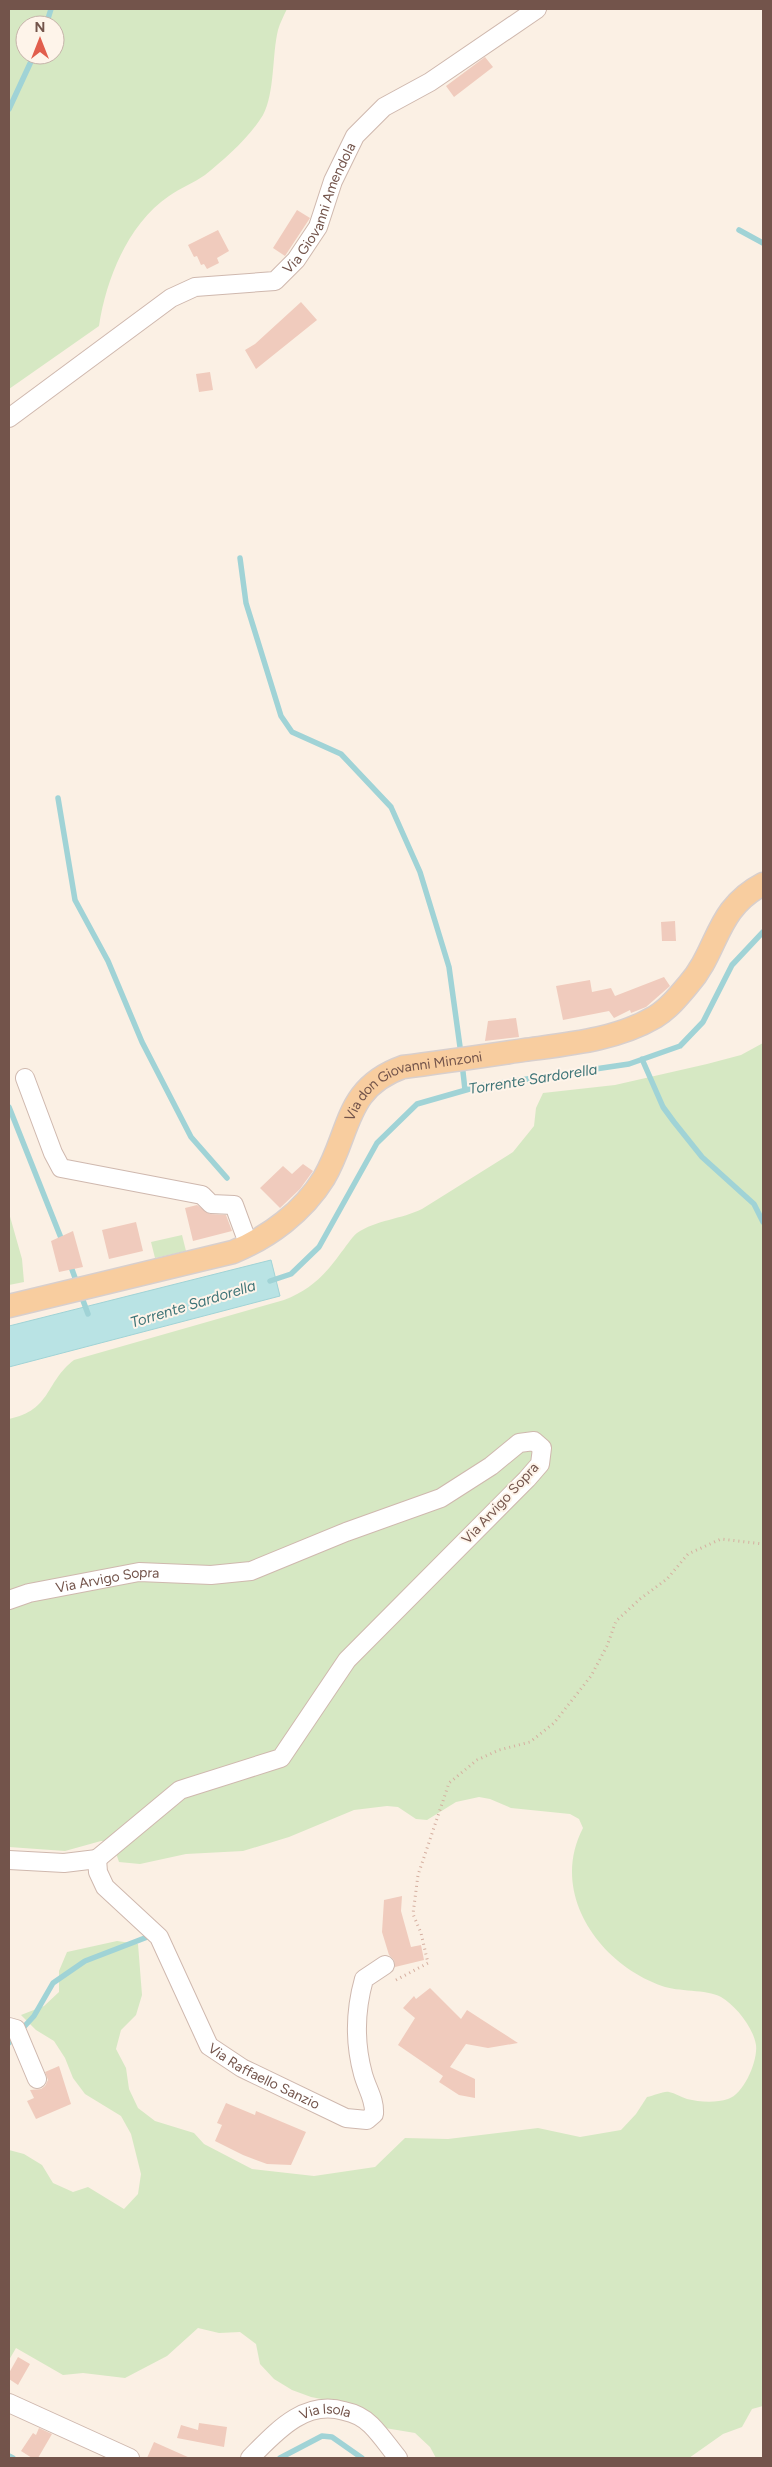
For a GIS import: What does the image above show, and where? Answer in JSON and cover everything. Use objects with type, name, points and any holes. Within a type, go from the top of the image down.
[{"type":"main road","name":"Via don Giovanni Minzoni","points":[[9,1306],[234,1252],[249,1246],[265,1237],[308,1199],[332,1162],[353,1109],[368,1087],[379,1078],[403,1067],[576,1043],[634,1028],[657,1016],[676,999],[695,977],[724,919],[744,897],[763,884]]},
{"type":"street","name":"Via Giovanni Amendola","points":[[9,418],[171,298],[196,287],[274,281],[296,260],[318,227],[333,181],[355,136],[384,107],[430,82],[537,9]]},
{"type":"street","points":[[25,1078],[53,1153],[61,1168],[202,1195],[211,1204],[234,1205],[249,1246]]},
{"type":"street","name":"Via Arvigo Sopra","points":[[9,1600],[29,1592],[139,1572],[211,1575],[250,1571],[346,1532],[441,1498],[491,1466],[519,1443],[534,1441],[542,1448],[540,1464],[527,1479],[347,1660],[281,1758],[180,1790],[97,1859]]},
{"type":"street","points":[[9,1860],[64,1863],[97,1859]]},
{"type":"street","name":"Via Raffaello Sanzio","points":[[97,1859],[98,1872],[105,1887],[159,1937],[209,2046],[242,2068],[346,2118],[367,2120],[374,2114],[375,2104],[363,2076],[356,2041],[357,2008],[364,1979],[385,1965]]},
{"type":"street","points":[[9,2027],[16,2029],[37,2080]]},
{"type":"street","points":[[9,2403],[130,2458]]},
{"type":"street","name":"Via Isola","points":[[250,2458],[280,2428],[308,2411],[320,2408],[336,2408],[360,2417],[370,2424],[398,2458]]},
{"type":"path","points":[[391,1982],[428,1963],[421,1934],[413,1914],[418,1875],[449,1783],[477,1760],[499,1750],[530,1742],[554,1723],[590,1676],[607,1646],[616,1622],[640,1599],[667,1579],[688,1554],[721,1539],[763,1544]]},
{"type":"green space","points":[[9,9],[287,9],[278,30],[270,96],[263,115],[244,140],[221,162],[201,178],[169,196],[142,222],[121,254],[113,272],[102,308],[99,326],[9,389]]},
{"type":"green space","points":[[763,1043],[763,2406],[752,2409],[742,2427],[723,2434],[689,2458],[436,2458],[430,2447],[415,2433],[385,2428],[352,2405],[311,2397],[292,2390],[274,2379],[260,2364],[256,2344],[240,2332],[219,2333],[198,2328],[167,2356],[125,2378],[83,2373],[63,2375],[16,2348],[9,2360],[9,2150],[24,2154],[42,2165],[53,2183],[73,2192],[88,2187],[124,2209],[138,2194],[141,2174],[131,2134],[121,2116],[85,2094],[73,2078],[65,2058],[54,2041],[36,2030],[21,2015],[44,2006],[59,1992],[59,1971],[67,1952],[117,1941],[138,1944],[142,1995],[136,2015],[121,2030],[116,2049],[126,2068],[129,2089],[138,2108],[155,2121],[194,2133],[204,2144],[252,2169],[314,2176],[375,2167],[405,2138],[448,2139],[538,2128],[580,2137],[621,2130],[636,2114],[647,2097],[669,2092],[687,2099],[708,2102],[728,2099],[739,2091],[749,2076],[756,2052],[754,2038],[748,2024],[727,2001],[715,1994],[669,1988],[639,1976],[618,1961],[600,1943],[586,1923],[576,1901],[572,1877],[574,1853],[583,1828],[579,1819],[570,1814],[511,1808],[490,1799],[479,1797],[456,1802],[427,1820],[416,1819],[398,1807],[387,1806],[354,1810],[289,1837],[243,1851],[186,1854],[140,1864],[119,1862],[112,1841],[101,1841],[65,1851],[9,1847],[9,1419],[23,1415],[41,1402],[65,1368],[74,1360],[284,1300],[301,1292],[322,1276],[357,1233],[372,1225],[422,1209],[513,1152],[534,1126],[536,1108],[543,1093],[615,1085],[741,1055]]},
{"type":"green space","points":[[9,1213],[22,1259],[24,1282],[9,1285]]},
{"type":"green space","points":[[182,1235],[186,1251],[155,1258],[151,1242]]},
{"type":"water","points":[[271,1260],[280,1296],[9,1367],[9,1326]]},
{"type":"building","points":[[485,57],[493,67],[454,97],[446,86]]},
{"type":"building","points":[[297,210],[310,218],[285,256],[273,248]]},
{"type":"building","points":[[218,230],[229,251],[217,258],[219,263],[207,269],[204,264],[201,265],[197,256],[194,257],[188,245]]},
{"type":"building","points":[[301,302],[317,320],[256,369],[245,350],[255,344]]},
{"type":"building","points":[[210,372],[213,390],[199,392],[196,374]]},
{"type":"building","points":[[675,921],[676,941],[662,941],[661,922]]},
{"type":"building","points":[[664,977],[670,986],[646,1007],[631,1013],[630,1010],[614,1018],[609,1011],[563,1020],[556,986],[590,980],[592,992],[611,988],[615,996]]},
{"type":"building","points":[[516,1018],[519,1037],[485,1041],[488,1021]]},
{"type":"building","points":[[303,1164],[313,1171],[300,1189],[280,1208],[260,1188],[283,1166],[292,1174]]},
{"type":"building","points":[[197,1205],[210,1214],[226,1215],[232,1231],[193,1241],[185,1208]]},
{"type":"building","points":[[136,1222],[143,1251],[109,1259],[102,1230]]},
{"type":"building","points":[[73,1231],[83,1267],[59,1272],[51,1241]]},
{"type":"building","points":[[402,1896],[401,1911],[411,1947],[421,1945],[424,1960],[395,1967],[382,1932],[384,1900]]},
{"type":"building","points":[[430,1988],[461,2019],[467,2010],[518,2043],[488,2048],[466,2044],[450,2067],[475,2079],[475,2098],[459,2095],[439,2082],[443,2076],[398,2045],[415,2018],[403,2008],[414,1996],[416,1999]]},
{"type":"building","points":[[59,2066],[71,2104],[36,2119],[27,2101],[34,2098],[30,2090],[41,2089],[45,2086],[48,2080],[45,2072]]},
{"type":"building","points":[[226,2103],[255,2115],[256,2111],[306,2132],[291,2165],[267,2164],[215,2141],[222,2125],[217,2123]]},
{"type":"building","points":[[18,2357],[30,2364],[18,2385],[9,2379],[9,2373]]},
{"type":"building","points":[[199,2423],[227,2427],[224,2447],[177,2438],[181,2425],[198,2430]]},
{"type":"building","points":[[39,2428],[52,2434],[38,2458],[32,2458],[21,2451],[33,2433],[36,2435]]},
{"type":"building","points":[[154,2442],[190,2458],[147,2458]]},
{"type":"waterway","points":[[49,15],[51,9]]},
{"type":"waterway","points":[[9,109],[29,65]]},
{"type":"waterway","points":[[739,230],[763,243]]},
{"type":"waterway","points":[[240,558],[246,603],[281,716],[292,732],[341,754],[391,807],[420,872],[449,967],[461,1054]]},
{"type":"waterway","points":[[58,798],[75,900],[108,961],[142,1042],[191,1137],[227,1178]]},
{"type":"waterway","name":"Torrente Sardorella","points":[[270,1281],[291,1274],[319,1247],[377,1143],[417,1104],[480,1086],[629,1064],[680,1046],[703,1022],[732,965],[763,932]]},
{"type":"waterway","points":[[642,1059],[663,1107],[674,1122],[702,1157],[754,1204],[763,1222]]},
{"type":"waterway","points":[[462,1063],[465,1090]]},
{"type":"waterway","points":[[9,1107],[63,1243]]},
{"type":"waterway","points":[[70,1264],[78,1286]]},
{"type":"waterway","points":[[81,1295],[88,1314]]},
{"type":"waterway","points":[[9,2043],[34,2016],[53,1983],[85,1961],[150,1936]]},
{"type":"waterway","points":[[280,2458],[322,2436],[332,2437],[362,2458]]},
{"type":"waterway","points":[[9,2456],[13,2458]]}]
